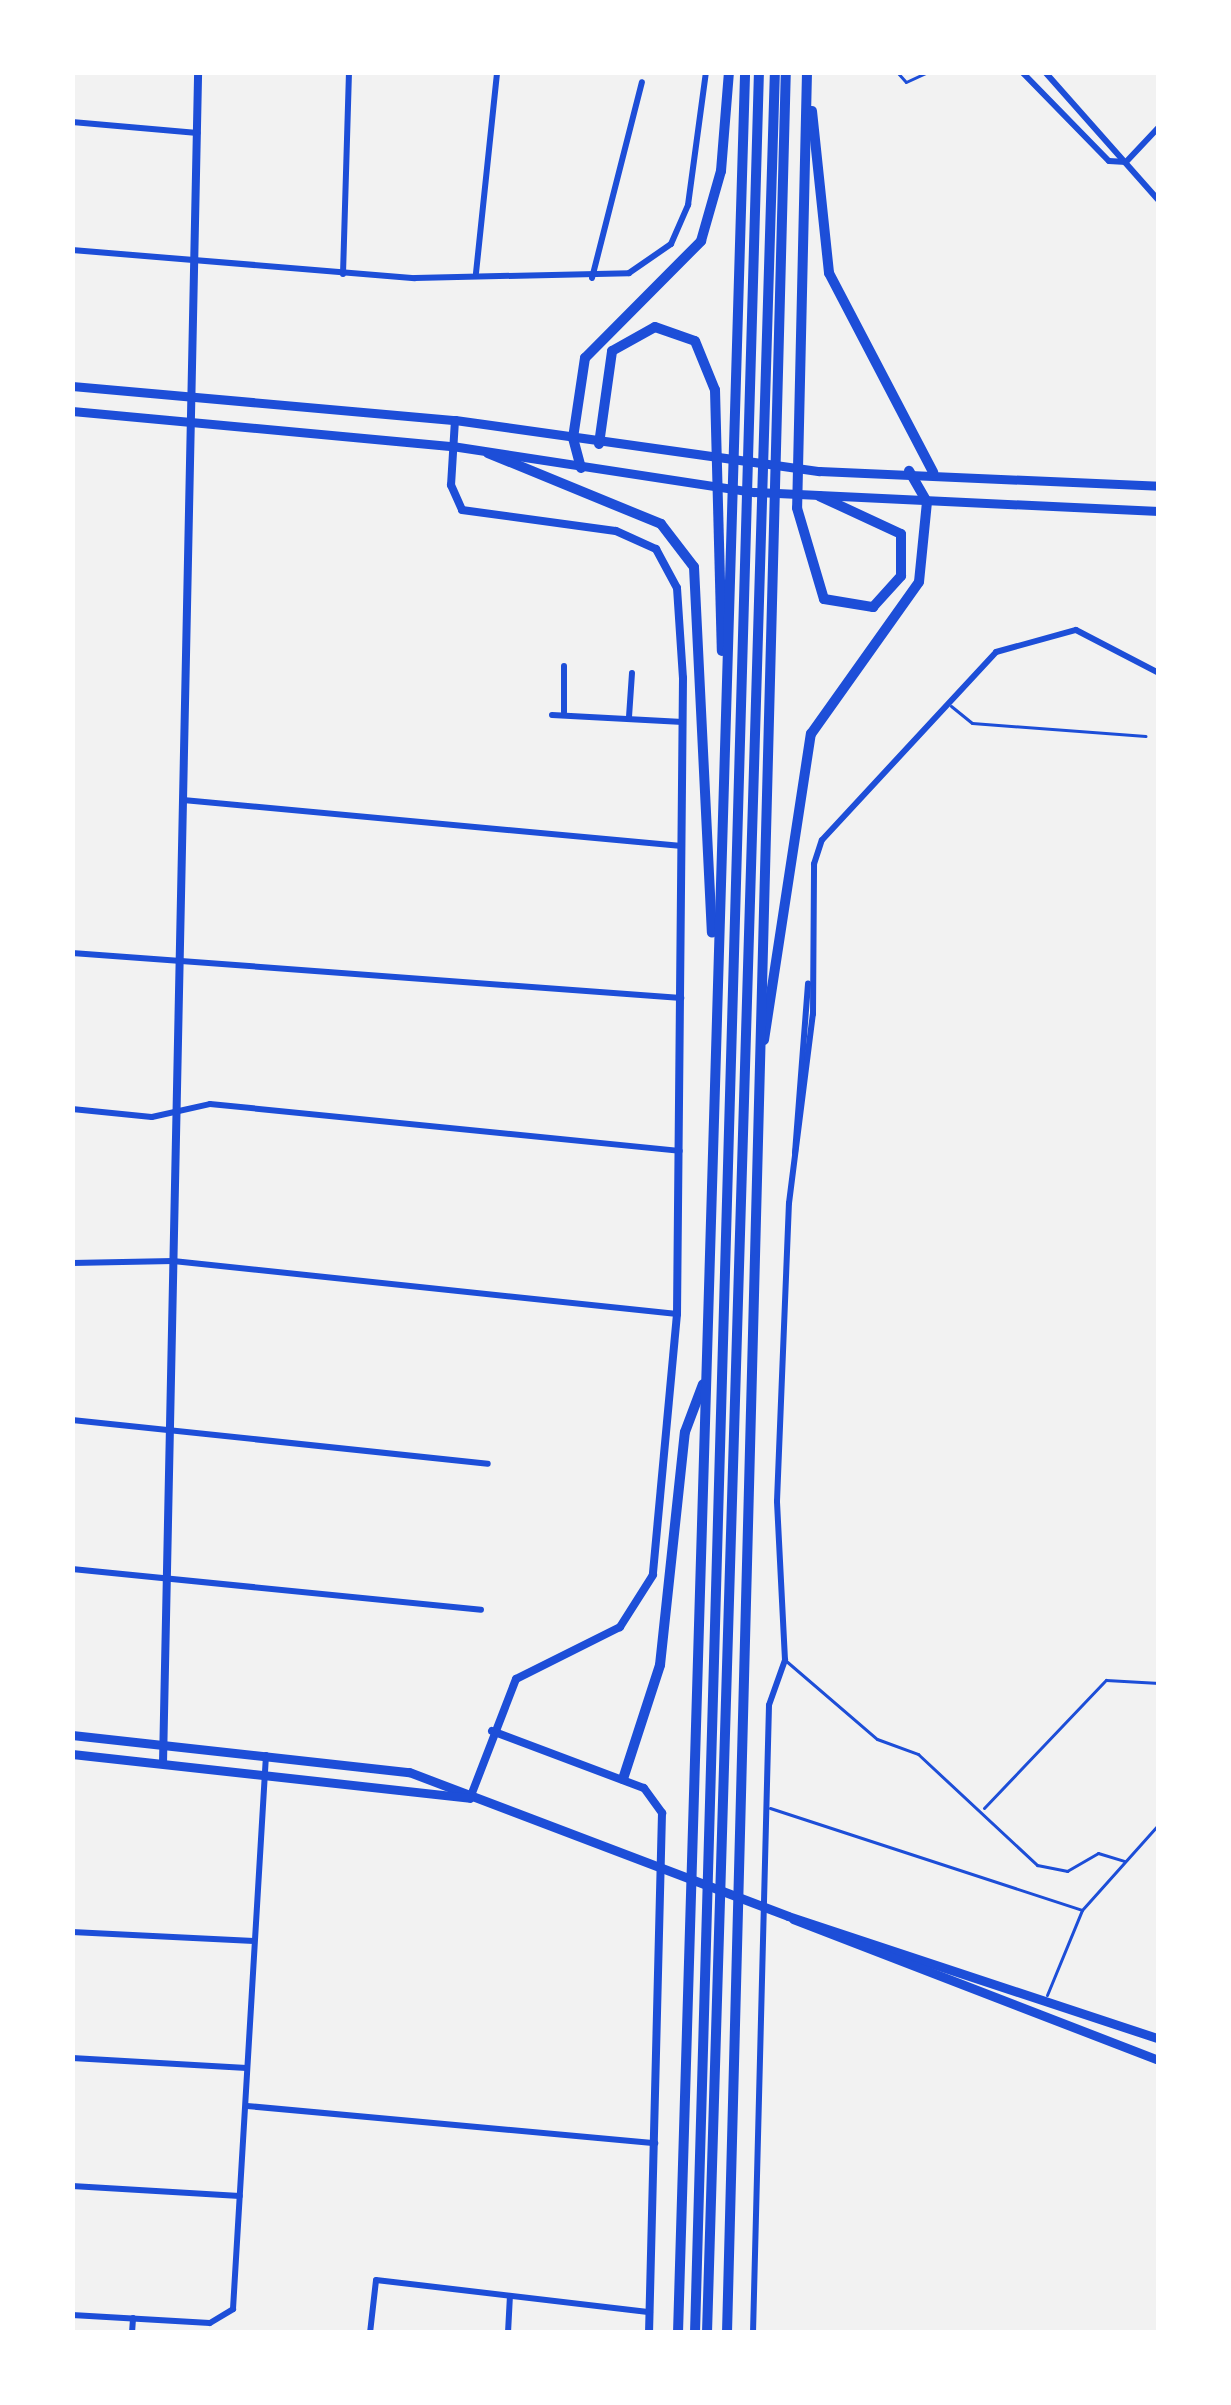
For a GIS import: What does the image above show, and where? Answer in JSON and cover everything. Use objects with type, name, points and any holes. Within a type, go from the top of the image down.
[{"type":"highway","points":[[581,468],[573,438],[598,335],[672,280],[710,220],[729,72]]},
{"type":"highway","points":[[678,2333],[717,984],[725,503],[733,447],[745,72]]},
{"type":"highway","points":[[695,2333],[759,72]]},
{"type":"highway","points":[[770,450],[775,72]]},
{"type":"highway","points":[[707,2333],[770,450],[787,72]]},
{"type":"highway","points":[[808,72],[797,508],[824,598],[873,607],[901,576],[901,534],[819,496]]},
{"type":"highway","points":[[808,72],[823,255],[932,472]]},
{"type":"highway","points":[[598,443],[603,365],[623,339],[655,327],[684,332],[705,353],[725,503]]},
{"type":"highway","points":[[488,453],[661,524],[694,567],[717,984]]},
{"type":"highway","points":[[759,1055],[780,992],[811,734],[843,676],[909,610],[927,502],[909,471]]},
{"type":"highway","points":[[727,2333],[741,1883],[768,509]]},
{"type":"highway","points":[[623,1779],[660,1665],[685,1432],[706,1375]]},
{"type":"main road","points":[[72,386],[455,421],[756,464],[1159,486]]},
{"type":"main road","points":[[72,411],[452,446],[754,492],[1159,511]]},
{"type":"main road","points":[[72,1735],[410,1772],[1159,2060]]},
{"type":"main road","points":[[72,1754],[470,1798]]},
{"type":"main road","points":[[788,1916],[1046,1996],[1159,2038]]},
{"type":"street","points":[[163,1763],[198,72]]},
{"type":"street","points":[[343,274],[349,72]]},
{"type":"street","points":[[476,272],[497,72]]},
{"type":"street","points":[[72,250],[343,274],[476,272],[592,278],[629,273],[671,244],[688,206],[706,72]]},
{"type":"street","points":[[1022,72],[1109,161],[1126,162]]},
{"type":"street","points":[[1045,72],[1159,201]]},
{"type":"street","points":[[592,278],[642,82]]},
{"type":"street","points":[[72,122],[198,133]]},
{"type":"street","points":[[1126,162],[1159,127]]},
{"type":"street","points":[[455,421],[454,500],[476,517],[616,531],[668,564],[683,722],[677,1314],[646,1598],[620,1627],[516,1678],[470,1798]]},
{"type":"street","points":[[753,2333],[769,1705],[785,1660],[778,1498],[814,864],[822,841],[996,652],[1032,634],[1076,630],[1159,673]]},
{"type":"street","points":[[564,666],[564,712]]},
{"type":"street","points":[[629,717],[632,673]]},
{"type":"street","points":[[552,716],[564,712],[683,722]]},
{"type":"street","points":[[181,800],[682,846]]},
{"type":"street","points":[[72,953],[163,965],[178,958],[681,998]]},
{"type":"street","points":[[795,1157],[808,983]]},
{"type":"street","points":[[72,1109],[152,1117],[176,1108],[680,1150]]},
{"type":"street","points":[[72,1263],[172,1262],[677,1314]]},
{"type":"street","points":[[72,1420],[488,1464]]},
{"type":"street","points":[[72,1569],[481,1610]]},
{"type":"street","points":[[492,1731],[623,1779],[658,1804],[662,1852],[649,2333]]},
{"type":"street","points":[[72,2315],[226,2318],[240,2196],[266,1754]]},
{"type":"street","points":[[72,1932],[254,1941]]},
{"type":"street","points":[[72,2058],[247,2068]]},
{"type":"street","points":[[246,2106],[656,2143]]},
{"type":"street","points":[[72,2186],[240,2196]]},
{"type":"street","points":[[370,2333],[376,2280],[650,2312]]},
{"type":"street","points":[[508,2333],[509,2296]]},
{"type":"street","points":[[132,2333],[133,2318]]},
{"type":"lane","points":[[897,72],[907,82],[927,72]]},
{"type":"lane","points":[[948,704],[972,723],[1146,736]]},
{"type":"lane","points":[[785,1660],[983,1810],[1053,1872],[1098,1853],[1125,1861]]},
{"type":"lane","points":[[983,1810],[1106,1680],[1159,1683]]},
{"type":"lane","points":[[768,1807],[1082,1910]]},
{"type":"lane","points":[[1042,2014],[1082,1910],[1159,1823]]}]
